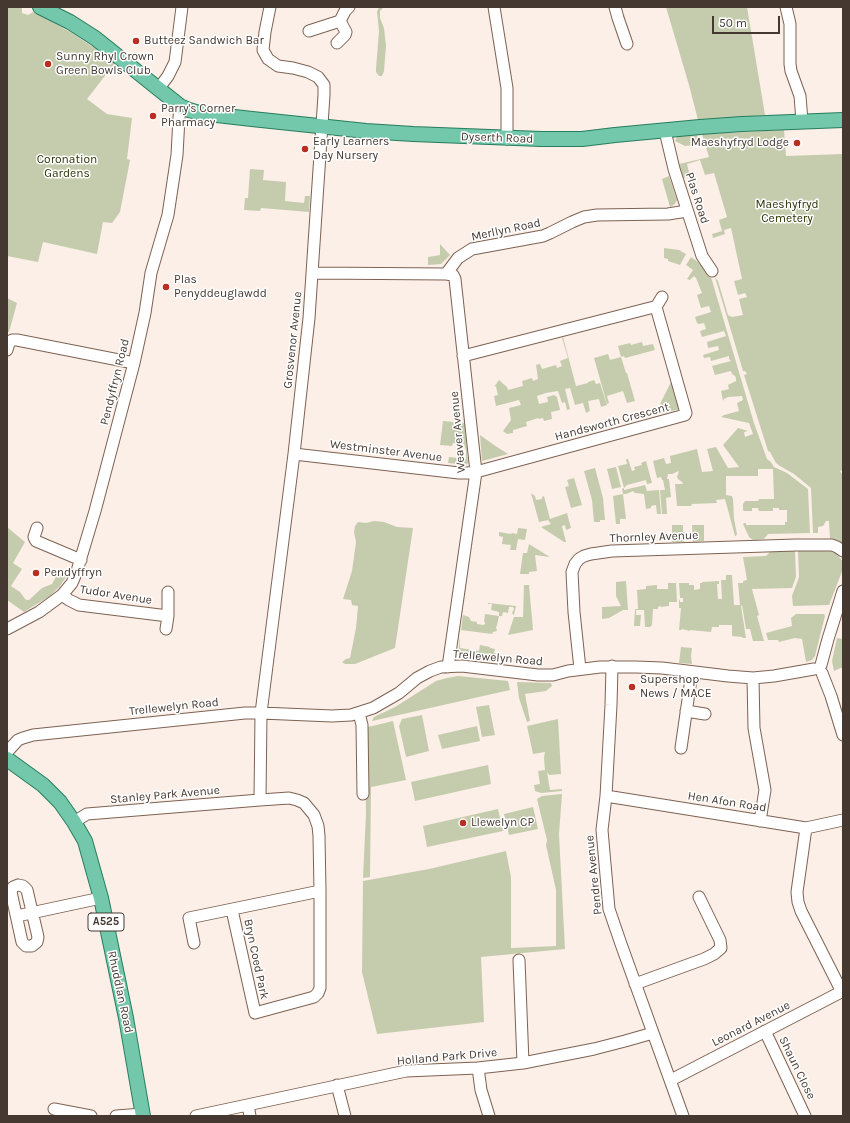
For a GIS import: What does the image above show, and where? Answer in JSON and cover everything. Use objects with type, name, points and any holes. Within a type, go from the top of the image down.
[{"type":"main road","name":"Dyserth Road","points":[[42,8],[70,22],[95,38],[180,106],[199,113],[322,127],[413,134],[507,139],[582,140],[665,130],[742,124],[843,120]]},
{"type":"main road","name":"Rhuddlan Road","points":[[7,759],[43,785],[60,802],[85,841],[101,898],[126,1018],[143,1115]]},
{"type":"street","points":[[159,88],[168,76],[175,62],[182,7]]},
{"type":"street","name":"Grosvenor Avenue","points":[[260,800],[261,713],[294,454],[308,318],[324,85],[318,77],[308,72],[278,66],[268,59],[263,50],[266,20],[270,7]]},
{"type":"street","points":[[308,31],[340,21],[345,11],[349,7]]},
{"type":"street","points":[[494,7],[507,88],[507,139]]},
{"type":"street","points":[[615,7],[622,38]]},
{"type":"street","points":[[786,7],[790,24],[790,64],[800,96],[802,122]]},
{"type":"street","points":[[337,43],[346,32],[340,21]]},
{"type":"street","name":"Pendyffryn Road","points":[[7,629],[39,612],[62,595],[72,583],[81,560],[134,363],[145,313],[151,273],[168,215],[177,155],[178,118],[180,106]]},
{"type":"street","name":"Plas Road","points":[[665,130],[674,169],[702,256],[712,271]]},
{"type":"street","name":"Merllyn Road","points":[[446,274],[458,258],[472,249],[543,236],[584,218],[597,215],[668,214],[687,210]]},
{"type":"street","points":[[312,273],[446,274]]},
{"type":"street","name":"Weaver Avenue","points":[[446,274],[453,275],[455,279],[476,472],[448,667]]},
{"type":"street","points":[[463,356],[656,307],[662,297]]},
{"type":"street","name":"Handsworth Crescent","points":[[476,472],[685,415],[686,411],[656,307]]},
{"type":"street","points":[[10,345],[17,340],[134,363]]},
{"type":"street","name":"Westminster Avenue","points":[[294,454],[459,473],[476,472]]},
{"type":"street","points":[[37,528],[34,537],[36,541],[81,560]]},
{"type":"street","name":"Thornley Avenue","points":[[580,669],[574,612],[572,572],[575,564],[584,556],[612,551],[796,545],[832,545],[843,551]]},
{"type":"street","points":[[843,591],[819,669],[824,677],[831,696],[843,735]]},
{"type":"street","name":"Tudor Avenue","points":[[166,629],[168,616],[168,592]]},
{"type":"street","name":"Tudor Avenue","points":[[62,595],[79,605],[168,616]]},
{"type":"street","name":"Trellewelyn Road","points":[[7,752],[18,740],[33,735],[245,713],[332,716],[351,715],[373,708],[399,693],[417,678],[436,668],[462,666],[554,675],[580,669],[612,666],[656,668],[753,678],[819,669]]},
{"type":"street","name":"Pendre Avenue","points":[[612,666],[606,796],[602,830],[609,909],[684,1116]]},
{"type":"street","points":[[680,748],[692,672]]},
{"type":"street","points":[[753,678],[754,728],[765,790],[760,821]]},
{"type":"street","points":[[686,712],[705,714]]},
{"type":"street","points":[[359,713],[362,725],[363,794]]},
{"type":"street","name":"Hen Afon Road","points":[[606,796],[806,828],[843,820]]},
{"type":"street","name":"Bryn Coed Park","points":[[232,910],[255,1013],[314,997],[320,988],[318,826],[314,815],[304,803],[290,798],[260,800]]},
{"type":"street","name":"Stanley Park Avenue","points":[[74,822],[88,814],[260,800]]},
{"type":"street","points":[[806,828],[797,892],[798,902],[801,911],[842,991]]},
{"type":"street","points":[[18,885],[24,886],[27,890],[32,913],[38,940],[32,946],[26,946],[22,942],[12,892],[13,887],[18,885]]},
{"type":"street","name":"Bryn Coed Park","points":[[194,944],[189,918],[320,891]]},
{"type":"street","points":[[635,984],[704,959],[714,954],[721,948],[720,940],[699,897]]},
{"type":"street","points":[[17,916],[101,898]]},
{"type":"street","points":[[519,960],[525,976],[523,1063]]},
{"type":"street","name":"Leonard Avenue","points":[[671,1080],[842,991]]},
{"type":"street","name":"Shaun Close","points":[[765,1031],[805,1116]]},
{"type":"street","name":"Holland Park Drive","points":[[196,1116],[406,1071],[478,1068],[523,1063],[625,1042],[653,1033]]},
{"type":"street","points":[[478,1068],[481,1090],[489,1116]]},
{"type":"street","points":[[337,1085],[345,1116]]},
{"type":"street","points":[[248,1105],[250,1116]]},
{"type":"street","points":[[54,1109],[91,1116]]},
{"type":"street","points":[[116,1116],[143,1115]]},
{"type":"green space","name":"Coronation Gardens","points":[[7,7],[21,7],[22,13],[28,15],[33,12],[46,18],[96,49],[99,52],[98,57],[103,61],[109,59],[115,63],[87,99],[107,114],[132,118],[127,159],[130,160],[120,212],[112,223],[103,222],[97,254],[43,242],[38,262],[7,256]]},
{"type":"green space","points":[[379,7],[384,7],[380,11],[380,18],[384,28],[386,46],[384,71],[382,76],[379,76],[376,72],[379,31],[377,12]]},
{"type":"green space","points":[[666,7],[747,7],[765,115],[698,120]]},
{"type":"green space","name":"Maeshyfryd Cemetery","points":[[784,130],[786,156],[843,154],[843,470],[840,471],[843,476],[843,544],[837,540],[830,539],[829,521],[826,521],[823,526],[818,527],[818,533],[813,533],[811,488],[794,474],[776,463],[768,451],[744,375],[747,374],[743,371],[715,277],[718,281],[728,315],[732,317],[743,315],[739,299],[747,297],[745,293],[738,295],[734,281],[742,279],[731,228],[724,230],[725,234],[713,238],[712,234],[722,231],[719,220],[727,217],[714,173],[705,175],[700,160],[687,164],[690,176],[683,178],[679,164],[709,157],[702,134]]},
{"type":"green space","points":[[697,134],[699,143],[694,145],[685,146],[675,141],[679,135]]},
{"type":"green space","points":[[250,169],[264,170],[263,180],[286,182],[285,201],[304,203],[305,196],[310,196],[309,212],[261,208],[260,211],[244,210],[245,198],[248,198]]},
{"type":"green space","points":[[669,176],[677,200],[675,204],[670,207],[662,179]]},
{"type":"green space","points":[[440,244],[450,255],[441,264],[428,265],[428,257],[440,255]]},
{"type":"green space","points":[[664,248],[679,250],[686,254],[680,265],[664,258]]},
{"type":"green space","points":[[691,257],[706,268],[711,277],[754,423],[767,459],[774,467],[787,473],[808,489],[810,533],[768,534],[764,539],[753,540],[749,537],[743,524],[744,523],[746,523],[746,525],[785,525],[785,522],[787,522],[787,510],[773,508],[773,511],[759,511],[758,508],[752,508],[752,511],[743,510],[743,504],[745,501],[774,499],[773,469],[758,469],[758,476],[726,476],[726,495],[732,496],[733,499],[736,536],[725,499],[716,500],[717,503],[677,506],[675,484],[683,484],[677,477],[679,471],[668,474],[667,479],[669,479],[671,497],[666,498],[667,514],[662,514],[660,490],[665,490],[661,477],[657,478],[653,461],[664,458],[666,464],[671,463],[670,456],[697,449],[702,472],[713,471],[707,449],[716,447],[728,468],[739,467],[723,445],[738,428],[748,431],[744,432],[745,437],[753,434],[749,423],[721,417],[739,411],[737,403],[743,400],[742,396],[728,397],[723,401],[721,391],[729,389],[728,385],[736,381],[736,378],[731,371],[715,375],[712,366],[731,361],[729,356],[711,361],[710,357],[704,358],[703,355],[719,350],[718,346],[708,348],[707,342],[726,336],[724,331],[702,337],[700,331],[706,329],[704,323],[697,323],[695,317],[711,312],[709,306],[701,308],[697,295],[702,293],[696,278],[694,276],[690,280],[687,279],[693,270],[686,265]]},
{"type":"green space","points":[[7,298],[17,303],[9,332],[7,332]]},
{"type":"green space","points":[[563,337],[576,386],[594,380],[596,384],[600,383],[607,405],[601,407],[599,399],[588,401],[590,411],[586,413],[583,403],[575,405],[570,388],[565,389],[570,409],[567,410],[565,402],[562,403],[558,391],[546,393],[537,396],[539,404],[548,402],[547,397],[554,395],[557,397],[560,410],[551,412],[552,419],[544,421],[543,418],[538,418],[526,422],[527,426],[513,430],[513,433],[507,434],[503,431],[511,420],[509,408],[521,405],[519,400],[496,406],[494,396],[498,395],[496,386],[494,387],[499,380],[507,387],[508,390],[523,386],[522,381],[532,378],[533,381],[538,379],[536,365],[540,364],[542,369],[556,365],[557,368],[562,366],[560,361],[568,358],[562,338]]},
{"type":"green space","points":[[642,342],[643,346],[653,344],[655,350],[625,358],[624,356],[621,357],[618,346],[630,343],[631,345]]},
{"type":"green space","points":[[608,354],[610,360],[621,357],[635,401],[627,403],[623,391],[607,396],[609,403],[607,404],[594,358]]},
{"type":"green space","points":[[672,380],[680,409],[660,414],[659,409],[661,409],[662,405],[660,404]]},
{"type":"green space","points":[[443,421],[465,423],[468,463],[466,465],[448,463],[449,457],[466,459],[466,451],[464,444],[453,443],[452,446],[440,445]]},
{"type":"green space","points":[[480,435],[494,445],[508,454],[482,461]]},
{"type":"green space","points":[[626,459],[628,459],[632,471],[635,470],[634,467],[642,465],[641,463],[646,461],[652,483],[647,484],[646,480],[627,485],[624,488],[618,466],[627,464]]},
{"type":"green space","points":[[616,467],[621,487],[612,489],[607,469]]},
{"type":"green space","points":[[595,468],[603,498],[605,520],[600,520],[600,522],[594,522],[592,500],[584,471]]},
{"type":"green space","points":[[574,478],[582,505],[571,508],[565,487],[569,486],[567,480]]},
{"type":"green space","points":[[645,485],[647,491],[659,490],[661,514],[657,514],[656,505],[646,509],[644,494],[635,493],[633,491],[623,494],[622,489],[624,488],[624,490]]},
{"type":"green space","points":[[531,493],[535,496],[536,500],[542,499],[544,496],[550,519],[567,513],[571,528],[566,530],[565,525],[562,526],[566,542],[541,527],[551,524],[548,520],[539,522]]},
{"type":"green space","points":[[623,494],[626,519],[620,519],[620,524],[616,524],[613,496]]},
{"type":"green space","points":[[374,521],[384,522],[397,527],[413,528],[395,648],[355,664],[345,664],[342,662],[350,658],[356,628],[358,606],[352,605],[351,600],[343,599],[352,571],[356,542],[354,532],[355,526],[358,522],[366,523]]},
{"type":"green space","points":[[672,525],[683,525],[683,532],[685,532],[684,542],[672,542]]},
{"type":"green space","points":[[692,525],[704,525],[704,541],[693,542]]},
{"type":"green space","points":[[7,527],[25,542],[13,563],[22,569],[11,586],[20,592],[25,599],[29,600],[42,588],[52,584],[57,575],[64,574],[66,577],[60,586],[50,596],[24,612],[7,600]]},
{"type":"green space","points":[[518,528],[527,529],[525,540],[518,539],[516,550],[510,550],[511,545],[502,544],[503,537],[499,536],[499,532],[517,534]]},
{"type":"green space","points":[[529,544],[550,557],[535,555],[537,571],[529,572],[529,574],[520,574],[523,553],[527,553]]},
{"type":"green space","points":[[798,550],[830,551],[836,554],[843,562],[843,569],[829,605],[793,606],[792,596],[799,577]]},
{"type":"green space","points":[[771,551],[795,551],[796,577],[792,588],[752,589],[764,641],[753,641],[750,629],[746,629],[742,605],[746,638],[732,636],[732,625],[719,625],[719,627],[712,627],[711,632],[679,630],[681,608],[679,608],[679,601],[680,599],[680,602],[683,602],[683,598],[680,598],[679,583],[689,583],[689,585],[694,585],[694,590],[700,589],[700,583],[702,582],[719,581],[719,584],[717,584],[718,599],[722,599],[721,580],[726,580],[726,575],[732,575],[734,605],[740,605],[738,583],[743,583],[743,581],[747,580],[743,557],[766,556]]},
{"type":"green space","points":[[626,581],[628,610],[623,610],[609,618],[602,619],[602,607],[621,606],[616,596],[616,582]]},
{"type":"green space","points":[[668,583],[676,583],[677,602],[669,602],[669,606],[660,606],[658,609],[653,609],[652,625],[650,627],[645,627],[644,610],[636,610],[636,615],[641,615],[640,626],[634,626],[635,609],[638,609],[637,590],[646,589],[646,586],[657,585],[657,589],[668,589]]},
{"type":"green space","points":[[524,585],[529,585],[533,630],[508,635],[514,617],[523,617]]},
{"type":"green space","points":[[488,603],[516,606],[514,615],[512,613],[514,609],[513,607],[509,607],[508,613],[503,612],[502,616],[499,616],[499,612],[491,610],[492,604]]},
{"type":"green space","points":[[485,614],[499,616],[496,627],[497,631],[493,632],[492,634],[461,630],[463,615],[469,617],[471,621],[477,622],[477,624],[483,625],[485,624]]},
{"type":"green space","points":[[796,614],[824,614],[825,616],[815,656],[812,660],[806,662],[802,639],[795,638],[779,642],[778,640],[768,640],[766,633],[792,626],[791,618]]},
{"type":"green space","points":[[460,636],[460,648],[479,651],[480,645],[495,649],[494,653],[498,654],[496,662],[458,657]]},
{"type":"green space","points":[[837,638],[843,639],[843,667],[834,671],[832,661]]},
{"type":"green space","points":[[681,647],[692,648],[692,664],[679,663]]},
{"type":"green space","points":[[458,676],[508,681],[510,690],[372,721],[374,717],[395,707],[436,681]]},
{"type":"green space","points":[[517,682],[551,683],[552,686],[546,691],[525,694],[530,721],[527,722],[519,698]]},
{"type":"green space","points":[[489,705],[495,735],[482,737],[476,707]]},
{"type":"green space","points":[[422,715],[429,751],[406,757],[399,726],[402,719]]},
{"type":"green space","points":[[558,719],[561,774],[549,775],[547,772],[550,790],[562,789],[562,791],[541,793],[535,791],[534,785],[540,784],[538,771],[545,770],[545,752],[533,754],[527,726]]},
{"type":"green space","points":[[393,721],[406,780],[371,787],[370,877],[363,878],[366,813],[365,731],[368,727]]},
{"type":"green space","points":[[477,726],[480,741],[442,749],[438,735]]},
{"type":"green space","points":[[488,765],[491,784],[415,801],[411,782]]},
{"type":"green space","points":[[562,794],[559,834],[565,949],[481,957],[484,1022],[377,1034],[362,972],[363,881],[429,869],[506,851],[511,877],[511,948],[556,946],[556,890],[546,845],[547,840],[537,799],[542,796]]},
{"type":"green space","points":[[533,807],[538,829],[509,835],[504,814]]},
{"type":"green space","points":[[498,809],[503,831],[427,847],[423,826]]},
{"type":"place","name":"Butteez Sandwich Bar","points":[[136,41]]},
{"type":"place","name":"Sunny Rhyl Crown Green Bowls Club","points":[[48,64]]},
{"type":"place","name":"Parry's Corner Pharmacy","points":[[153,116]]},
{"type":"place","name":"Maeshyfryd Lodge","points":[[797,143]]},
{"type":"place","name":"Early Learners Day Nursery","points":[[305,149]]},
{"type":"place","name":"Plas Penyddeuglawdd","points":[[166,287]]},
{"type":"place","name":"Pendyffryn","points":[[36,573]]},
{"type":"place","name":"Supershop News / MACE","points":[[632,687]]},
{"type":"place","name":"Llewelyn CP","points":[[463,823]]}]
